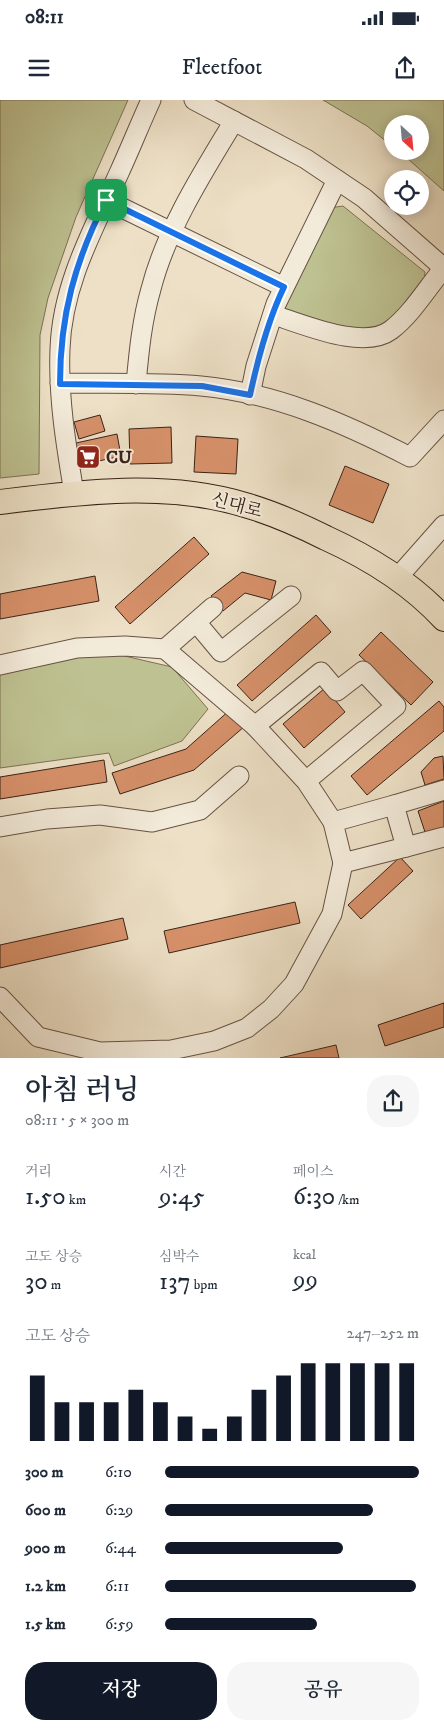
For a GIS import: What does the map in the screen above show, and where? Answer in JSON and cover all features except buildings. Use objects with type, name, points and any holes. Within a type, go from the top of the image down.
[{"type":"main road","name":"신대로","points":[[0,502],[74,493],[161,492],[204,496],[244,504],[285,519],[353,550],[398,577],[444,619]]},
{"type":"street","points":[[74,493],[60,384],[60,348],[70,290],[80,256],[151,100]]},
{"type":"street","points":[[194,100],[306,159],[364,198],[444,268],[402,321],[389,331],[378,336],[359,339],[273,315]]},
{"type":"street","points":[[136,384],[142,327],[151,287],[173,232],[200,176],[234,121]]},
{"type":"street","points":[[250,395],[256,366],[284,287],[337,180]]},
{"type":"street","points":[[106,200],[284,287]]},
{"type":"street","points":[[60,384],[202,386],[250,395],[310,411],[359,431],[410,457],[444,420]]},
{"type":"street","points":[[398,577],[444,525]]},
{"type":"street","points":[[196,622],[221,652],[291,596]]},
{"type":"street","points":[[165,649],[213,607]]},
{"type":"street","points":[[0,665],[77,648],[125,646],[165,649],[255,726],[306,781],[333,822],[343,863],[332,914],[294,984],[271,1008],[247,1028],[191,1052],[153,1054],[100,1052],[38,1037],[0,996]]},
{"type":"street","points":[[255,726],[321,672],[337,691],[363,671],[396,706],[306,781]]},
{"type":"street","points":[[0,827],[47,819],[100,814],[152,822],[200,810],[239,776]]},
{"type":"street","points":[[333,822],[444,790]]},
{"type":"street","points":[[394,805],[406,847]]},
{"type":"street","points":[[343,863],[444,837]]},
{"type":"green space","points":[[0,100],[128,100],[76,217],[48,298],[40,335],[39,474],[0,478]]},
{"type":"green space","points":[[323,100],[444,100],[444,191],[429,178],[429,170],[420,170],[409,160],[429,160],[429,115],[384,115],[384,140],[367,126]]},
{"type":"green space","points":[[343,206],[425,272],[424,284],[390,324],[368,332],[288,314],[283,303],[329,208]]},
{"type":"green space","points":[[116,654],[172,667],[208,709],[182,741],[114,766],[109,753],[0,768],[0,675],[5,671],[63,657]]},
{"type":"place","name":"CU","points":[[88,457]]},
{"type":"route","points":[[106,200],[284,287],[264,340],[250,395],[202,386],[167,384],[60,384],[60,348],[70,290],[80,256],[93,224],[106,200]]}]
